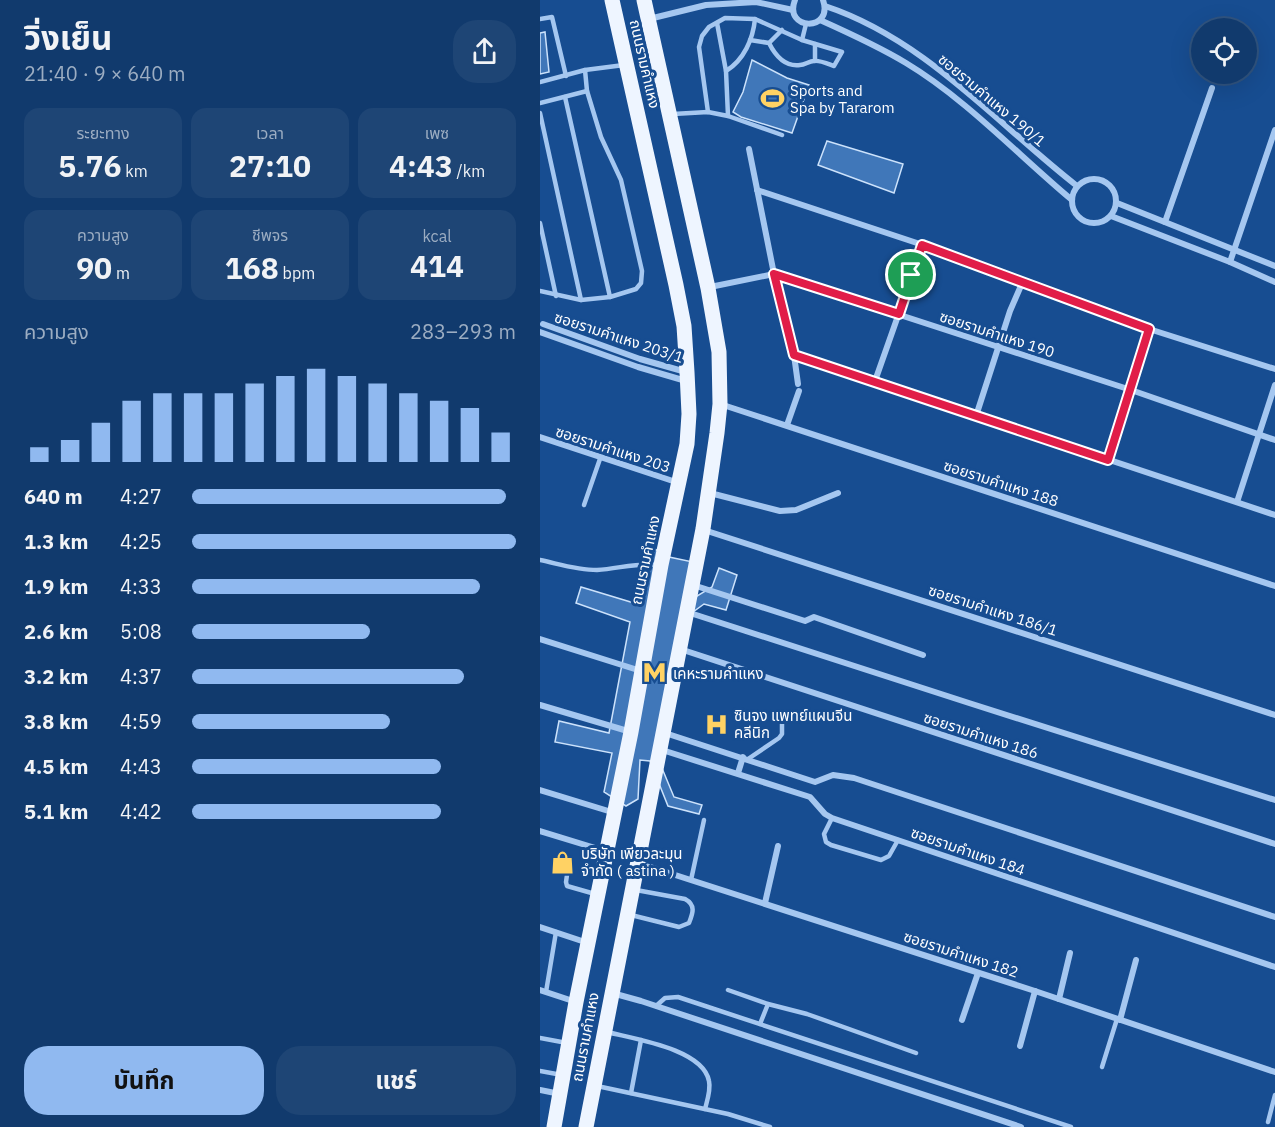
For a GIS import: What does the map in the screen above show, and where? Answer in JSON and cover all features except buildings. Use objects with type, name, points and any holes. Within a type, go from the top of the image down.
[{"type":"main road","name":"ถนนรามคำแหง","points":[[554,1127],[661,565],[687,444],[689,414],[684,326],[612,0]]},
{"type":"main road","name":"ถนนรามคำแหง","points":[[586,1127],[693,585],[710,493],[720,404],[719,352],[708,288],[644,0]]},
{"type":"street","points":[[795,0],[793,10],[797,19],[806,24],[820,20]]},
{"type":"street","points":[[649,20],[706,5],[756,1],[793,10]]},
{"type":"street","name":"ซอยรามคำแหง 190/1","points":[[824,3],[825,11],[820,20],[908,64],[968,108],[1072,200],[1076,213],[1086,222],[1099,223],[1111,216],[1275,282]]},
{"type":"street","name":"ซอยรามคำแหง 190/1","points":[[824,3],[865,22],[934,66],[974,97],[1077,186]]},
{"type":"street","points":[[1165,222],[1212,87]]},
{"type":"street","points":[[998,135],[1006,125]]},
{"type":"street","points":[[1230,262],[1275,130]]},
{"type":"street","points":[[749,149],[774,274],[794,355],[799,388],[787,425]]},
{"type":"street","points":[[1072,200],[1072,194],[1077,186],[1092,179],[1103,181],[1112,187],[1117,203],[1111,216]]},
{"type":"street","points":[[757,190],[922,245],[1149,329],[1275,369]]},
{"type":"street","points":[[1117,203],[1275,266]]},
{"type":"street","points":[[875,381],[922,245]]},
{"type":"street","name":"ซอยรามคำแหง 190","points":[[708,288],[774,274],[1131,390],[1275,440]]},
{"type":"street","points":[[976,416],[1023,281]]},
{"type":"street","name":"ซอยรามคำแหง 203/1","points":[[543,324],[687,376]]},
{"type":"street","points":[[1108,460],[1149,329]]},
{"type":"street","name":"ซอยรามคำแหง 203/1","points":[[540,332],[638,367],[687,376]]},
{"type":"street","points":[[794,355],[1275,515]]},
{"type":"street","points":[[638,367],[640,359]]},
{"type":"street","points":[[1237,502],[1275,385]]},
{"type":"street","name":"ซอยรามคำแหง 188","points":[[720,404],[1275,586]]},
{"type":"street","name":"ซอยรามคำแหง 203","points":[[540,437],[679,483]]},
{"type":"street","points":[[710,493],[780,511],[809,506],[838,493]]},
{"type":"street","name":"ซอยรามคำแหง 186/1","points":[[703,529],[1275,715]]},
{"type":"street","points":[[693,585],[805,621],[813,617],[923,655]]},
{"type":"street","points":[[687,612],[1275,800]]},
{"type":"street","points":[[540,639],[641,671]]},
{"type":"street","name":"ซอยรามคำแหง 186","points":[[680,649],[1275,844]]},
{"type":"street","points":[[540,705],[631,732]]},
{"type":"street","points":[[663,732],[815,782],[833,775],[854,778],[1275,917]]},
{"type":"street","name":"ซอยรามคำแหง 184","points":[[659,749],[810,797],[832,818],[1275,967]]},
{"type":"street","points":[[738,773],[746,758]]},
{"type":"street","points":[[810,797],[815,782]]},
{"type":"street","points":[[540,790],[615,813]]},
{"type":"street","points":[[540,831],[606,852]]},
{"type":"street","points":[[765,903],[778,846]]},
{"type":"street","name":"ซอยรามคำแหง 182","points":[[638,863],[1035,991],[1275,1072]]},
{"type":"street","points":[[540,927],[589,943]]},
{"type":"street","points":[[1059,999],[1070,953]]},
{"type":"street","points":[[1118,1019],[1136,960]]},
{"type":"street","points":[[962,1020],[978,973]]},
{"type":"street","points":[[543,991],[576,1002]]},
{"type":"street","points":[[1020,1046],[1035,991]]},
{"type":"street","points":[[612,993],[1021,1127]]},
{"type":"street","points":[[540,1090],[561,1095]]},
{"type":"lane","points":[[540,19],[552,17],[566,76]]},
{"type":"lane","points":[[708,112],[699,47],[702,36],[709,27],[725,18],[755,19],[802,40],[842,52],[834,66],[815,61],[794,65],[784,62],[775,54],[769,43]]},
{"type":"lane","points":[[726,71],[734,66],[750,40],[755,19]]},
{"type":"lane","points":[[717,23],[726,71],[728,116]]},
{"type":"lane","points":[[802,40],[806,24]]},
{"type":"lane","points":[[769,43],[782,30]]},
{"type":"lane","points":[[750,40],[769,43]]},
{"type":"lane","points":[[815,44],[815,61]]},
{"type":"lane","points":[[540,82],[585,70],[627,64]]},
{"type":"lane","points":[[540,291],[581,300],[610,297],[636,289],[641,283],[642,271],[621,180],[601,137],[587,91],[585,70]]},
{"type":"lane","points":[[540,103],[587,91]]},
{"type":"lane","points":[[565,97],[610,297]]},
{"type":"lane","points":[[670,114],[708,112],[728,116],[782,135]]},
{"type":"lane","points":[[540,113],[581,300]]},
{"type":"lane","points":[[540,223],[556,296]]},
{"type":"lane","points":[[584,505],[601,456]]},
{"type":"lane","points":[[540,560],[583,570],[615,568],[640,563],[661,565]]},
{"type":"lane","points":[[746,758],[779,738],[782,734],[782,722]]},
{"type":"lane","points":[[832,818],[824,834],[825,842],[831,845],[881,860],[889,856],[898,840]]},
{"type":"lane","points":[[692,880],[704,820]]},
{"type":"lane","points":[[568,861],[567,886],[598,894]]},
{"type":"lane","points":[[628,915],[679,927],[688,923],[692,915],[693,906],[685,899],[633,890]]},
{"type":"lane","points":[[543,991],[556,932]]},
{"type":"lane","points":[[728,990],[807,1014],[916,1053]]},
{"type":"lane","points":[[656,1006],[665,998],[678,997],[1071,1127]]},
{"type":"lane","points":[[760,1024],[768,1004]]},
{"type":"lane","points":[[1102,1068],[1118,1019]]},
{"type":"lane","points":[[604,1031],[641,1040],[695,1060],[706,1072],[710,1083],[705,1109]]},
{"type":"lane","points":[[540,1038],[570,1043]]},
{"type":"lane","points":[[631,1093],[641,1040]]},
{"type":"lane","points":[[540,1071],[564,1076]]},
{"type":"lane","points":[[593,1086],[705,1109],[770,1127]]},
{"type":"lane","points":[[1268,1122],[1275,1095]]},
{"type":"place","name":"Sports and Spa by Tararom","points":[[772,99]]},
{"type":"place","name":"เคหะรามคำแหง","points":[[655,673]]},
{"type":"place","name":"ซินจง แพทย์แผนจีน คลีนิก","points":[[716,724]]},
{"type":"place","name":"บริษัท เพียวละมุน จำกัด ( astina )","points":[[563,862]]},
{"type":"route","points":[[922,245],[1149,329],[1108,460],[794,355],[774,274],[899,314],[911,275],[922,245]]}]
